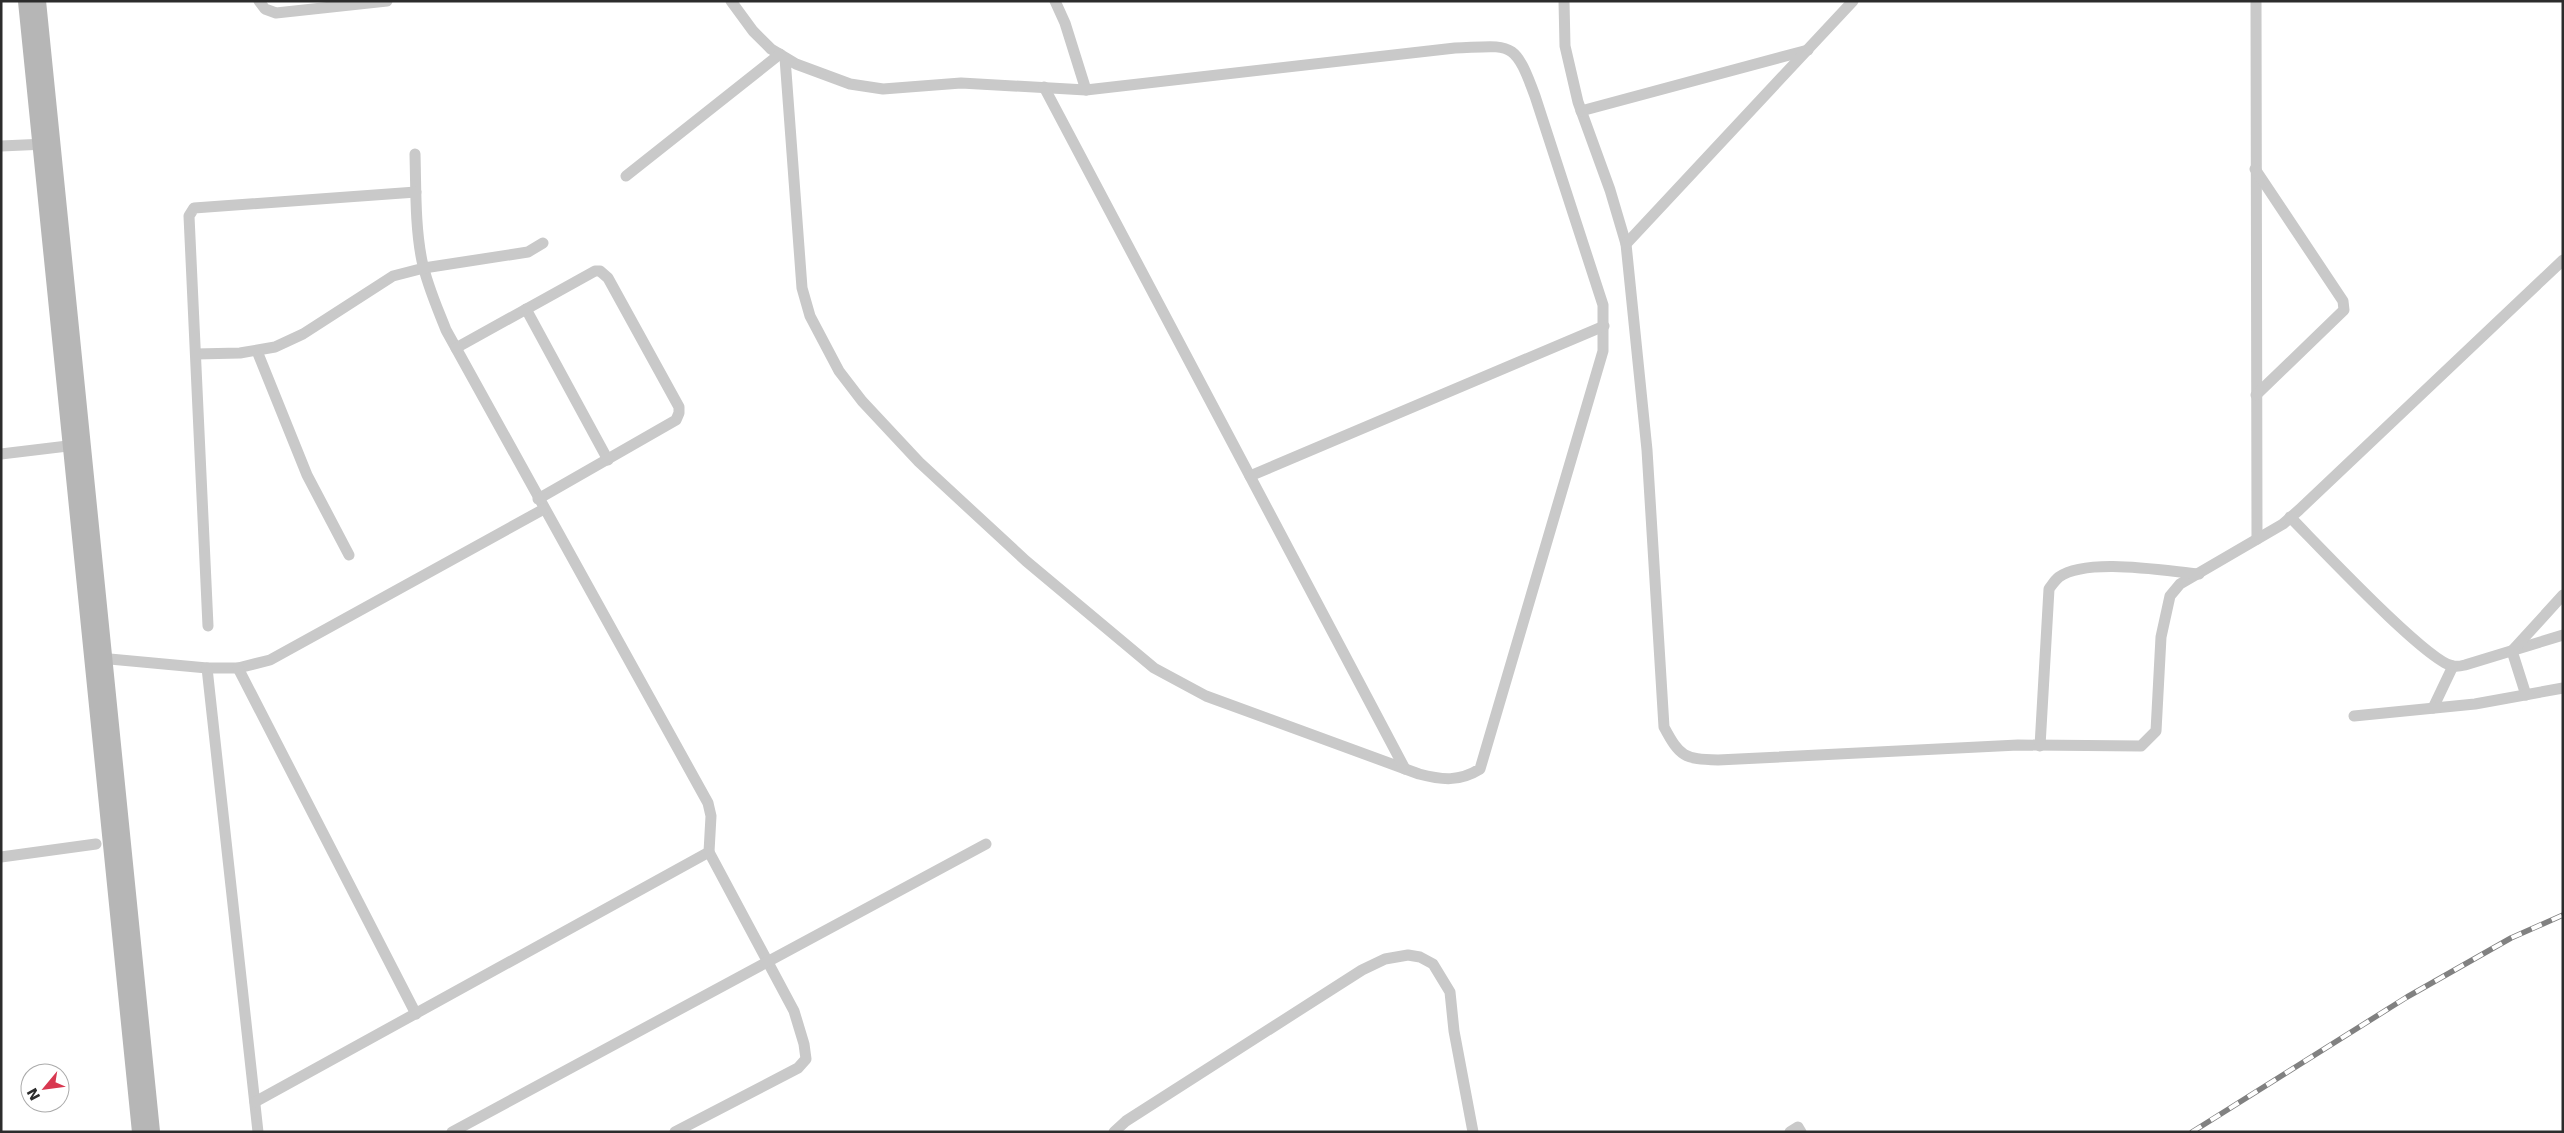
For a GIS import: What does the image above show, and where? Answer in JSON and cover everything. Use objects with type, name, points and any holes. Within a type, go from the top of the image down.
[{"type":"street","points":[[32,1],[146,1132]]},
{"type":"lane","points":[[259,1],[264,9],[276,13],[388,1]]},
{"type":"lane","points":[[731,1],[753,30],[782,56],[824,76],[850,84],[883,88],[961,83],[1086,90],[1455,48],[1504,46],[1515,53],[1524,66],[1603,304],[1604,351],[1480,769],[1467,777],[1442,780],[1405,769],[1206,696],[1154,668],[1026,561],[919,462],[862,401],[839,371],[823,344],[810,316],[802,288],[782,56]]},
{"type":"lane","points":[[1055,1],[1065,23],[1086,90]]},
{"type":"lane","points":[[1564,1],[1565,46],[1581,111],[1626,244],[1647,450],[1664,727],[1676,749],[1693,759],[1718,760],[2040,746],[2142,746],[2156,731],[2161,637],[2170,596],[2180,584],[2257,539],[2290,517],[2563,260]]},
{"type":"lane","points":[[1626,244],[1853,1]]},
{"type":"lane","points":[[2256,1],[2257,539]]},
{"type":"lane","points":[[1581,111],[1808,50]]},
{"type":"lane","points":[[626,176],[782,56]]},
{"type":"lane","points":[[1044,88],[1405,769]]},
{"type":"lane","points":[[1,146],[46,144]]},
{"type":"lane","points":[[415,154],[416,192],[424,268],[431,293],[456,348],[708,803],[711,816],[709,852],[794,1011],[804,1044],[806,1059],[798,1068],[675,1132]]},
{"type":"lane","points":[[2255,169],[2343,301],[2344,310],[2256,395]]},
{"type":"lane","points":[[208,626],[189,216],[194,208],[416,192]]},
{"type":"lane","points":[[196,354],[257,351],[275,347],[304,334],[393,276],[424,268],[528,252],[543,243]]},
{"type":"lane","points":[[97,658],[207,668],[238,668],[270,660],[541,504],[608,460],[676,420],[679,413],[679,407],[608,278],[600,271],[595,271],[456,348]]},
{"type":"lane","points":[[526,309],[608,460]]},
{"type":"lane","points":[[1250,476],[1604,326]]},
{"type":"lane","points":[[257,351],[308,475],[349,555]]},
{"type":"lane","points":[[1,454],[76,446]]},
{"type":"lane","points":[[2290,517],[2394,621],[2426,649],[2454,666],[2465,665],[2563,635]]},
{"type":"lane","points":[[2040,746],[2049,589],[2059,577],[2083,569],[2109,566],[2199,574]]},
{"type":"lane","points":[[2512,650],[2563,595]]},
{"type":"lane","points":[[2512,650],[2526,695]]},
{"type":"lane","points":[[2433,708],[2454,666]]},
{"type":"lane","points":[[207,668],[258,1132]]},
{"type":"lane","points":[[238,668],[416,1014]]},
{"type":"lane","points":[[2354,716],[2475,704],[2563,688]]},
{"type":"lane","points":[[1,857],[96,844]]},
{"type":"lane","points":[[452,1132],[986,844]]},
{"type":"lane","points":[[255,1102],[709,852]]},
{"type":"lane","points":[[1114,1132],[1126,1122],[1362,970],[1385,959],[1408,955],[1420,957],[1433,964],[1450,992],[1454,1031],[1473,1132]]},
{"type":"lane","points":[[1790,1132],[1798,1127],[1801,1132]]},
{"type":"railway","points":[[2192,1132],[2407,997],[2511,938],[2563,915]]}]
